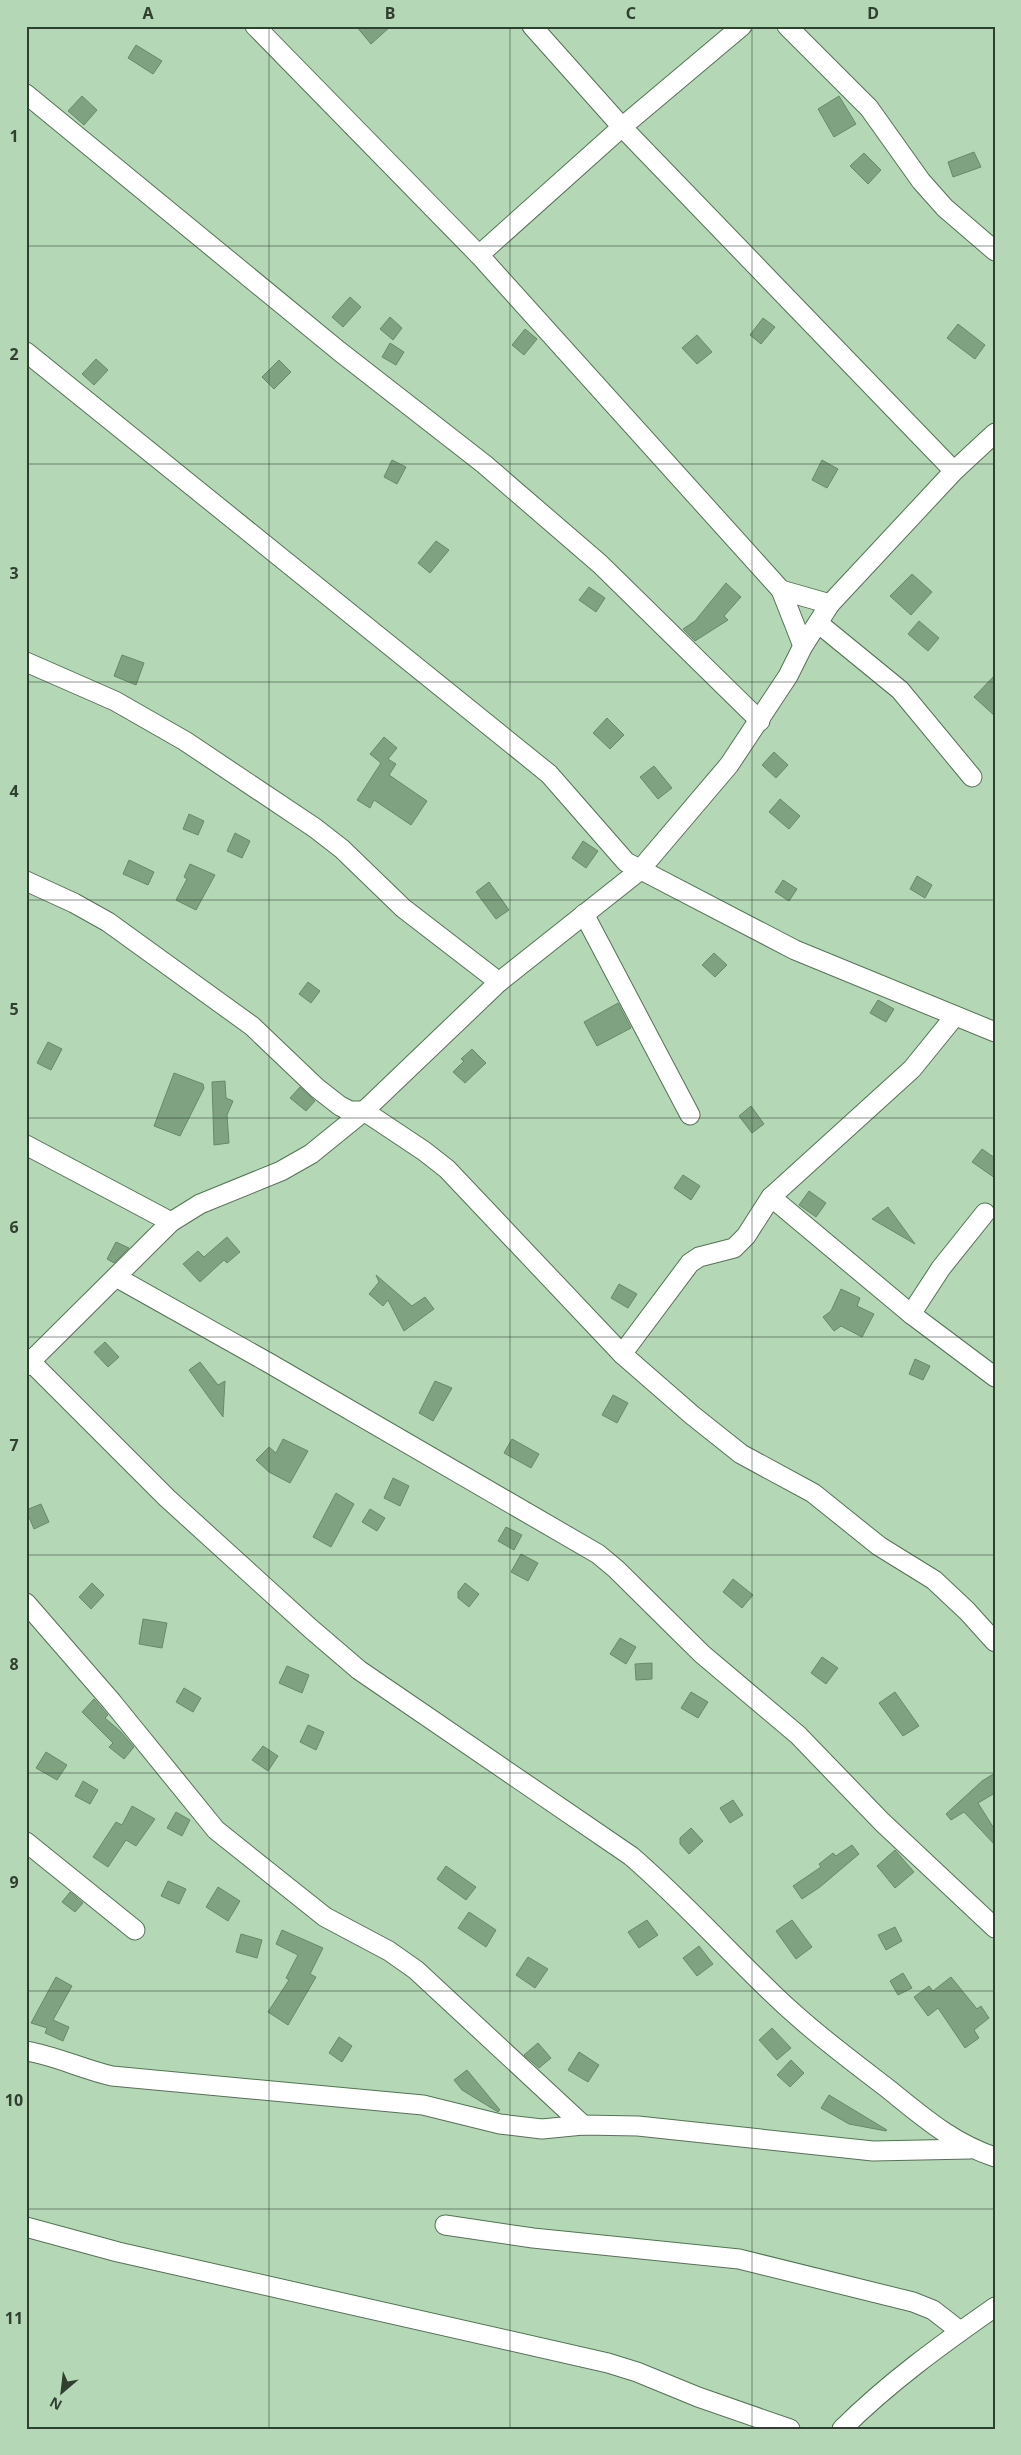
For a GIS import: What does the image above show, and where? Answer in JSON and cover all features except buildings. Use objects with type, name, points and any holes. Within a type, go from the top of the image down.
[{"type":"street","points":[[255,26],[479,255],[781,590],[803,646]]},
{"type":"street","points":[[532,26],[622,127],[954,471]]},
{"type":"street","points":[[479,255],[622,127],[742,26]]},
{"type":"street","points":[[787,26],[869,108],[921,181],[945,208],[995,250]]},
{"type":"street","points":[[26,94],[339,351],[484,464],[600,564],[760,721]]},
{"type":"street","points":[[26,352],[549,774],[626,862],[639,871],[795,950],[995,1032]]},
{"type":"street","points":[[995,433],[954,471],[830,604],[803,646],[788,676],[760,721],[729,764],[639,871],[499,982],[364,1111],[311,1154],[282,1171],[200,1204],[171,1222],[29,1364],[167,1498],[359,1670],[631,1856],[663,1883],[774,1995],[818,2034],[941,2131],[970,2149],[995,2157]]},
{"type":"street","points":[[781,590],[830,604]]},
{"type":"street","points":[[818,623],[900,690],[972,777]]},
{"type":"street","points":[[26,662],[115,701],[185,741],[290,812],[342,850],[403,908],[499,982]]},
{"type":"street","points":[[26,881],[74,903],[108,922],[252,1026],[317,1088],[340,1106],[350,1111],[364,1111],[424,1151],[447,1169],[622,1354],[692,1415],[741,1454],[813,1493],[898,1559],[934,1580],[967,1611],[995,1642]]},
{"type":"street","points":[[584,914],[690,1115]]},
{"type":"street","points":[[622,1354],[690,1263],[699,1257],[734,1248],[746,1236],[771,1198],[912,1069],[955,1016]]},
{"type":"street","points":[[26,1145],[171,1222]]},
{"type":"street","points":[[771,1198],[912,1314],[995,1378]]},
{"type":"street","points":[[912,1314],[941,1268],[985,1213]]},
{"type":"street","points":[[116,1277],[269,1363],[598,1554],[616,1569],[702,1654],[798,1735],[882,1822],[995,1928]]},
{"type":"street","points":[[26,1603],[112,1702],[216,1830],[325,1917],[389,1951],[416,1970],[583,2125]]},
{"type":"street","points":[[26,1842],[136,1930]]},
{"type":"street","points":[[26,2050],[46,2054],[90,2071],[112,2076],[423,2105],[500,2124],[542,2129],[583,2125],[638,2126],[881,2152],[970,2149]]},
{"type":"street","points":[[445,2225],[532,2238],[740,2259],[913,2302],[932,2310],[960,2331]]},
{"type":"street","points":[[26,2227],[118,2252],[608,2363],[790,2429]]},
{"type":"street","points":[[842,2429],[859,2412],[960,2331],[995,2307]]}]
